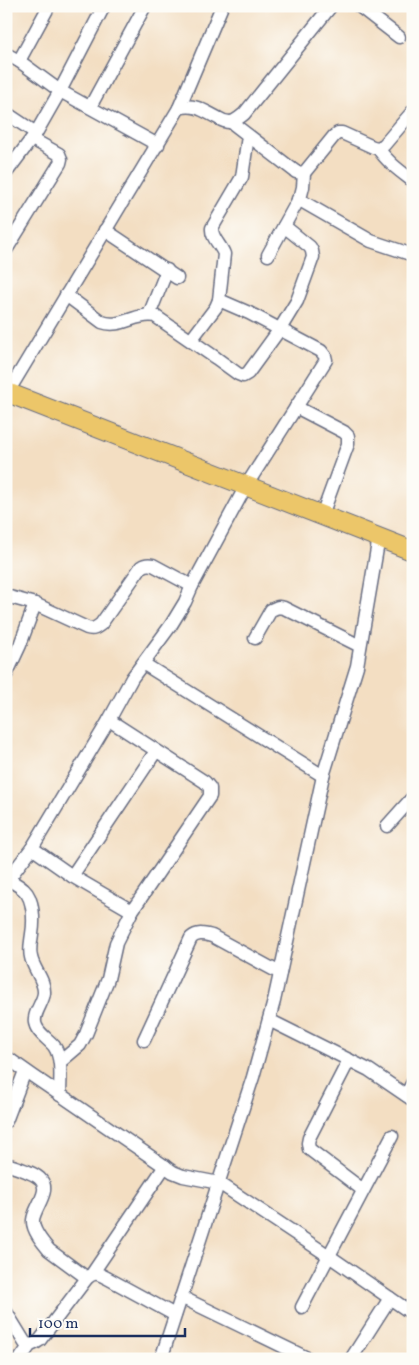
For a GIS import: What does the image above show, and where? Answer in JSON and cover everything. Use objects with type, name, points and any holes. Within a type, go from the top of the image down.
[{"type":"main road","points":[[7,392],[413,551]]},
{"type":"street","points":[[19,61],[50,6]]},
{"type":"street","points":[[6,173],[34,136],[60,91],[104,6]]},
{"type":"street","points":[[90,107],[145,6]]},
{"type":"street","points":[[7,392],[179,108],[222,6]]},
{"type":"street","points":[[231,122],[244,114],[331,6]]},
{"type":"street","points":[[359,6],[399,38]]},
{"type":"street","points":[[6,54],[19,61],[60,91],[158,145]]},
{"type":"street","points":[[179,108],[192,106],[222,120],[231,122],[296,172],[304,172]]},
{"type":"street","points":[[268,255],[298,199],[303,187],[304,172],[334,136],[342,132],[378,148],[384,145],[413,112]]},
{"type":"street","points":[[6,113],[59,154],[61,159],[6,250]]},
{"type":"street","points":[[191,340],[216,307],[219,300],[224,254],[212,233],[212,228],[242,177],[248,136]]},
{"type":"street","points":[[378,148],[395,167],[413,181]]},
{"type":"street","points":[[298,199],[371,241],[413,254]]},
{"type":"street","points":[[66,295],[107,324],[113,325],[144,315],[155,316],[243,376],[248,373],[280,329],[297,301],[313,257],[310,247],[284,226]]},
{"type":"street","points":[[105,230],[178,278]]},
{"type":"street","points":[[149,315],[166,270]]},
{"type":"street","points":[[60,1095],[60,1062],[58,1053],[36,1026],[35,1019],[44,993],[40,978],[31,959],[30,949],[34,922],[29,896],[25,891],[7,881],[32,848],[132,678],[171,625],[246,486],[326,360],[321,351],[249,313],[219,300]]},
{"type":"street","points":[[296,407],[344,432],[348,436],[348,444],[322,516]]},
{"type":"street","points":[[161,1359],[253,1077],[269,1020],[323,776],[357,666],[380,537]]},
{"type":"street","points":[[6,596],[35,604],[92,630],[101,624],[144,565],[153,564],[192,586]]},
{"type":"street","points":[[6,675],[20,645],[35,604]]},
{"type":"street","points":[[255,638],[271,610],[278,607],[284,608],[360,646]]},
{"type":"street","points":[[144,664],[323,776]]},
{"type":"street","points":[[60,1062],[80,1045],[86,1034],[108,979],[116,943],[132,911],[210,796],[210,788],[205,782],[109,720]]},
{"type":"street","points":[[72,876],[156,751]]},
{"type":"street","points":[[388,826],[413,797]]},
{"type":"street","points":[[32,848],[72,876],[132,911]]},
{"type":"street","points":[[144,1040],[191,938],[196,934],[202,933],[212,936],[280,973]]},
{"type":"street","points":[[269,1020],[369,1070],[410,1098],[413,1082]]},
{"type":"street","points":[[6,1056],[173,1172],[183,1176],[218,1183],[413,1314]]},
{"type":"street","points":[[349,1060],[308,1143],[309,1149],[363,1190]]},
{"type":"street","points":[[6,1121],[25,1071]]},
{"type":"street","points":[[302,1307],[392,1136]]},
{"type":"street","points":[[6,1164],[41,1179],[44,1190],[33,1218],[35,1229],[49,1250],[90,1276],[98,1274],[107,1278],[175,1315]]},
{"type":"street","points":[[6,1312],[25,1343],[34,1345],[40,1340],[90,1276],[165,1166]]},
{"type":"street","points":[[181,1297],[309,1359]]},
{"type":"street","points":[[351,1359],[390,1298]]},
{"type":"street","points":[[20,1359],[30,1345]]}]
